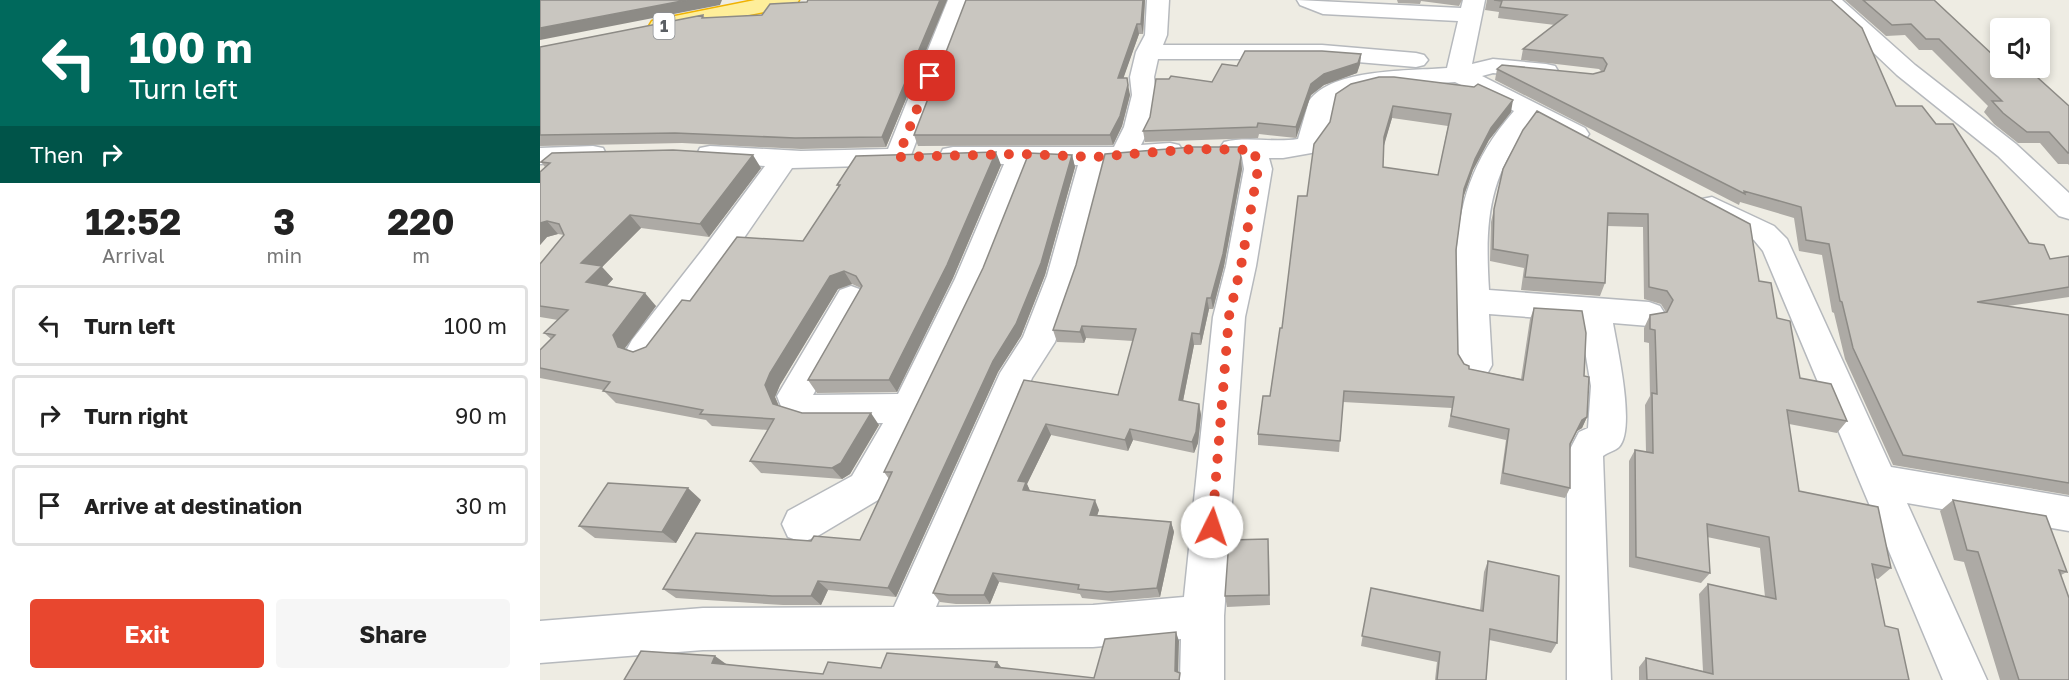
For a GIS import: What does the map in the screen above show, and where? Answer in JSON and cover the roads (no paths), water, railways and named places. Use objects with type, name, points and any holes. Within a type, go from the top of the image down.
[{"type":"highway","name":"1","points":[[725,0],[643,23],[788,0]]},
{"type":"street","points":[[917,157],[959,0]]},
{"type":"street","points":[[906,629],[1017,373],[1038,342],[1110,155],[1129,139],[1137,127],[1144,95],[1142,77],[1148,52],[1156,35],[1158,0]]},
{"type":"street","points":[[1308,0],[1323,7],[1473,7],[1458,75]]},
{"type":"street","points":[[1829,0],[1906,70],[2007,150],[2069,209]]},
{"type":"street","points":[[1148,52],[1322,51],[1416,60]]},
{"type":"street","points":[[682,153],[784,159],[1021,154],[1110,155],[1200,149],[1298,149],[1308,146],[1315,131],[1322,100],[1342,88],[1378,80],[1458,75],[1499,66],[1568,74]]},
{"type":"street","points":[[1458,75],[1530,109],[1601,147]]},
{"type":"street","points":[[1475,366],[1471,235],[1480,194],[1501,146],[1530,109]]},
{"type":"street","points":[[1202,680],[1203,616],[1229,316],[1241,266],[1258,169],[1254,150]]},
{"type":"street","points":[[540,156],[623,153]]},
{"type":"street","points":[[802,524],[865,488],[872,479],[945,336],[1006,198],[1021,154]]},
{"type":"street","points":[[644,349],[784,159]]},
{"type":"street","points":[[1682,190],[1764,234],[1776,246],[1965,680]]},
{"type":"street","points":[[851,298],[794,396],[796,404],[812,410],[908,408]]},
{"type":"street","points":[[1473,301],[1649,314]]},
{"type":"street","points":[[1589,680],[1585,455],[1592,443],[1606,436],[1608,386],[1594,310]]},
{"type":"street","points":[[1877,481],[2069,514]]},
{"type":"street","points":[[542,644],[702,629],[1093,626],[1203,616]]}]
